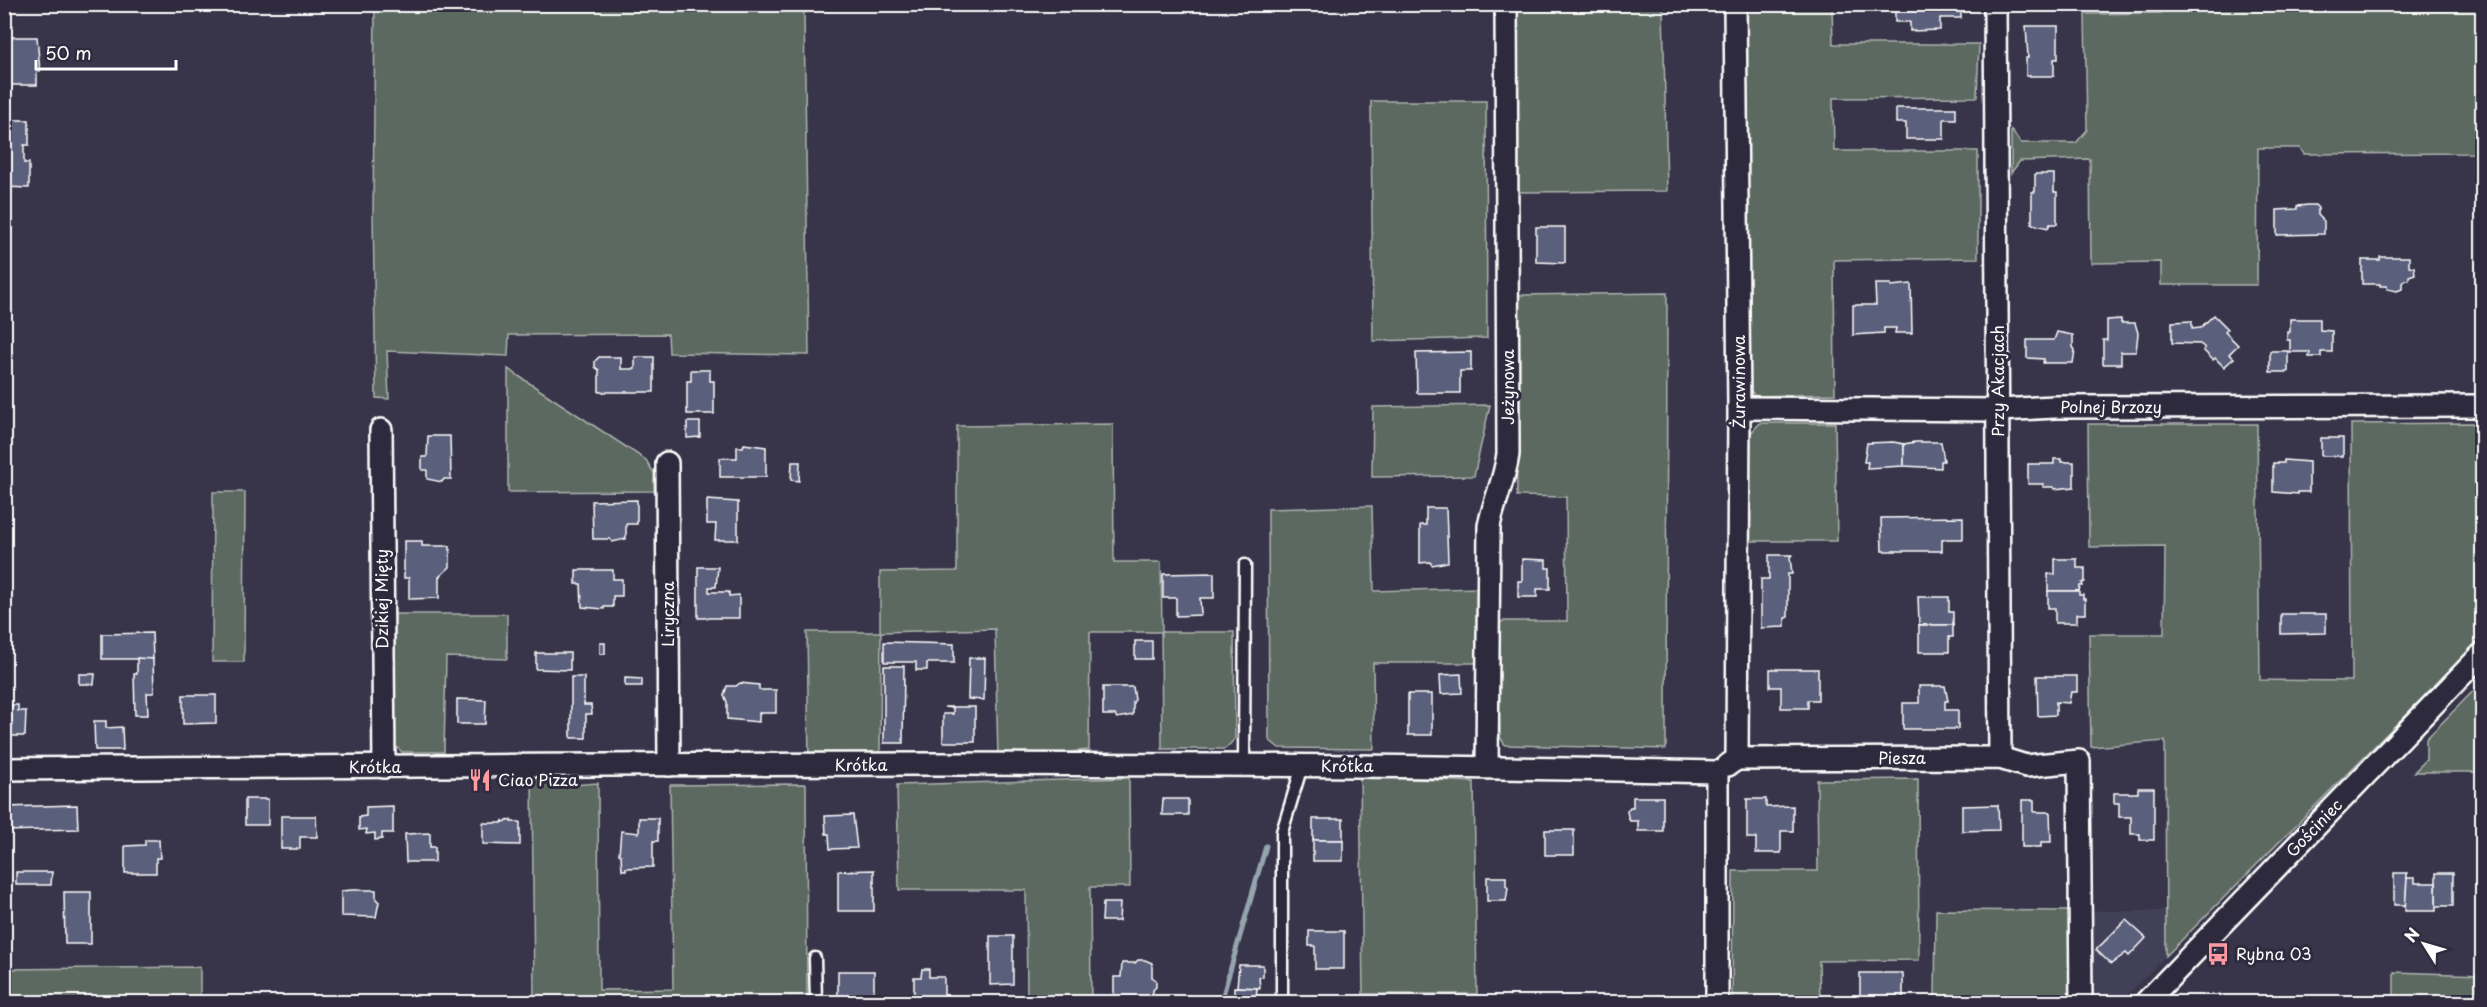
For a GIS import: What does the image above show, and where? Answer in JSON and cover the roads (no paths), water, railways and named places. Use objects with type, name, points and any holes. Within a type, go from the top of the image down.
[{"type":"street","name":"Jeżynowa","points":[[1487,767],[1489,525],[1494,504],[1506,475],[1508,454],[1506,4]]},
{"type":"street","name":"Żurawinowa","points":[[1735,4],[1739,408],[1737,759]]},
{"type":"street","name":"Przy Akacjach","points":[[1995,4],[2000,758]]},
{"type":"street","name":"Polnej Brzozy","points":[[1739,408],[1998,410],[2055,407],[2482,406]]},
{"type":"street","name":"Dzikiej Mięty","points":[[381,430],[384,767]]},
{"type":"street","name":"Liryczna","points":[[667,463],[669,765]]},
{"type":"street","name":"Gościniec","points":[[2146,1002],[2482,654]]},
{"type":"street","name":"Piesza","points":[[1737,759],[2000,758],[2026,766],[2079,761],[2081,1002]]},
{"type":"street","points":[[1717,1002],[1717,772],[1737,759]]},
{"type":"street","name":"Krótka","points":[[4,769],[669,765],[1302,766],[1717,772]]},
{"type":"lane","points":[[1244,766],[1245,565]]},
{"type":"lane","points":[[1282,1002],[1282,832],[1302,766]]},
{"type":"lane","points":[[815,958],[816,1002]]},
{"type":"waterway","points":[[1221,1002],[1266,846]]},
{"type":"place","name":"Ciao Pizza","points":[[480,780]]},
{"type":"place","name":"Rybna 03","points":[[2218,954]]}]
